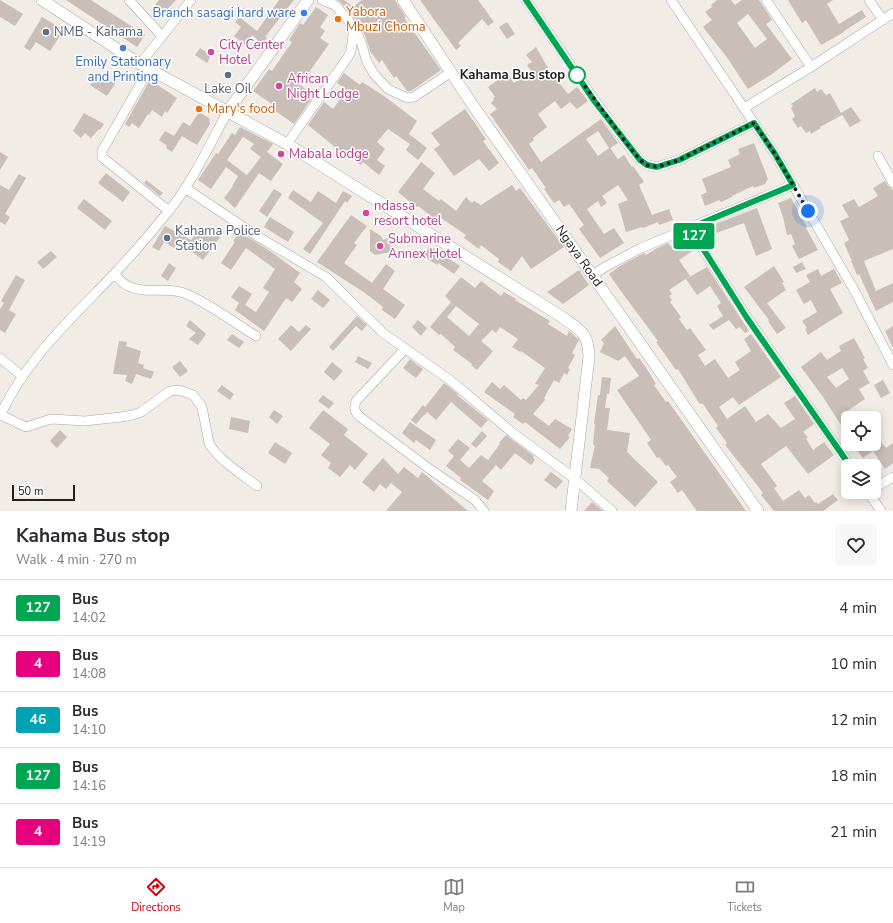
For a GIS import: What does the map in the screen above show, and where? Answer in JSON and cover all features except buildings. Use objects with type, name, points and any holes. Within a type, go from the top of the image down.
[{"type":"street","points":[[42,0],[144,67],[287,144],[562,317],[579,330],[586,338],[588,343],[589,357],[570,511]]},
{"type":"street","points":[[129,0],[162,36]]},
{"type":"street","points":[[169,212],[102,157],[102,150],[144,67],[162,36],[191,0]]},
{"type":"street","points":[[258,486],[211,448],[202,407],[193,395],[179,390],[170,391],[141,412],[121,417],[85,422],[51,420],[26,426],[0,416],[22,376],[64,325],[114,274],[169,212],[185,188],[228,111],[308,0]]},
{"type":"street","points":[[322,0],[334,6],[354,27],[361,42],[367,62],[374,74],[388,89],[407,98],[414,97],[451,72]]},
{"type":"street","name":"Ngaya Road","points":[[403,0],[451,72],[758,511]]},
{"type":"street","points":[[526,0],[595,102],[640,160],[647,165],[657,167],[679,160],[754,123]]},
{"type":"street","points":[[671,0],[775,154],[853,288],[893,365]]},
{"type":"street","points":[[766,0],[811,67]]},
{"type":"street","points":[[869,0],[883,20]]},
{"type":"street","points":[[744,108],[811,67],[893,13]]},
{"type":"street","points":[[287,144],[348,57],[351,51],[354,27]]},
{"type":"street","points":[[878,156],[893,183]]},
{"type":"street","points":[[593,275],[641,248],[793,185]]},
{"type":"street","points":[[185,188],[257,236],[326,277],[383,333],[450,380],[514,434],[574,478],[612,511]]},
{"type":"street","points":[[690,228],[747,318],[845,459]]},
{"type":"street","points":[[114,274],[128,286],[134,288],[172,290],[184,293],[200,301],[256,336]]},
{"type":"street","points":[[405,348],[356,401],[354,412],[431,470],[475,500],[484,511]]},
{"type":"street","points":[[0,358],[22,376]]},
{"type":"street","points":[[881,484],[893,477]]},
{"type":"street","points":[[873,499],[881,511]]},
{"type":"bus line","name":"127","points":[[526,0],[595,102],[640,160],[647,165],[657,167],[679,160],[754,123],[775,154],[793,185],[690,228],[747,318],[845,459]]},
{"type":"place","name":"Branch sasagi hard ware","points":[[304,13]]},
{"type":"place","name":"Yabora Mbuzi Choma","points":[[338,19]]},
{"type":"place","name":"NMB - Kahama","points":[[46,32]]},
{"type":"place","name":"Emily Stationary and Printing","points":[[123,48]]},
{"type":"place","name":"City Center Hotel","points":[[211,52]]},
{"type":"place","name":"Lake Oil","points":[[228,75]]},
{"type":"place","name":"Kahama Bus stop","points":[[577,75]]},
{"type":"place","name":"African Night Lodge","points":[[279,86]]},
{"type":"place","name":"Mary's food","points":[[199,109]]},
{"type":"place","name":"Mabala lodge","points":[[281,154]]},
{"type":"place","name":"ndassa resort hotel","points":[[366,213]]},
{"type":"place","name":"Kahama Police Station","points":[[167,238]]},
{"type":"place","name":"Submarine Annex Hotel","points":[[380,246]]},
{"type":"route","points":[[577,75],[595,102],[624,140],[640,160],[647,165],[657,167],[679,160],[754,123],[775,154],[808,211]]}]
